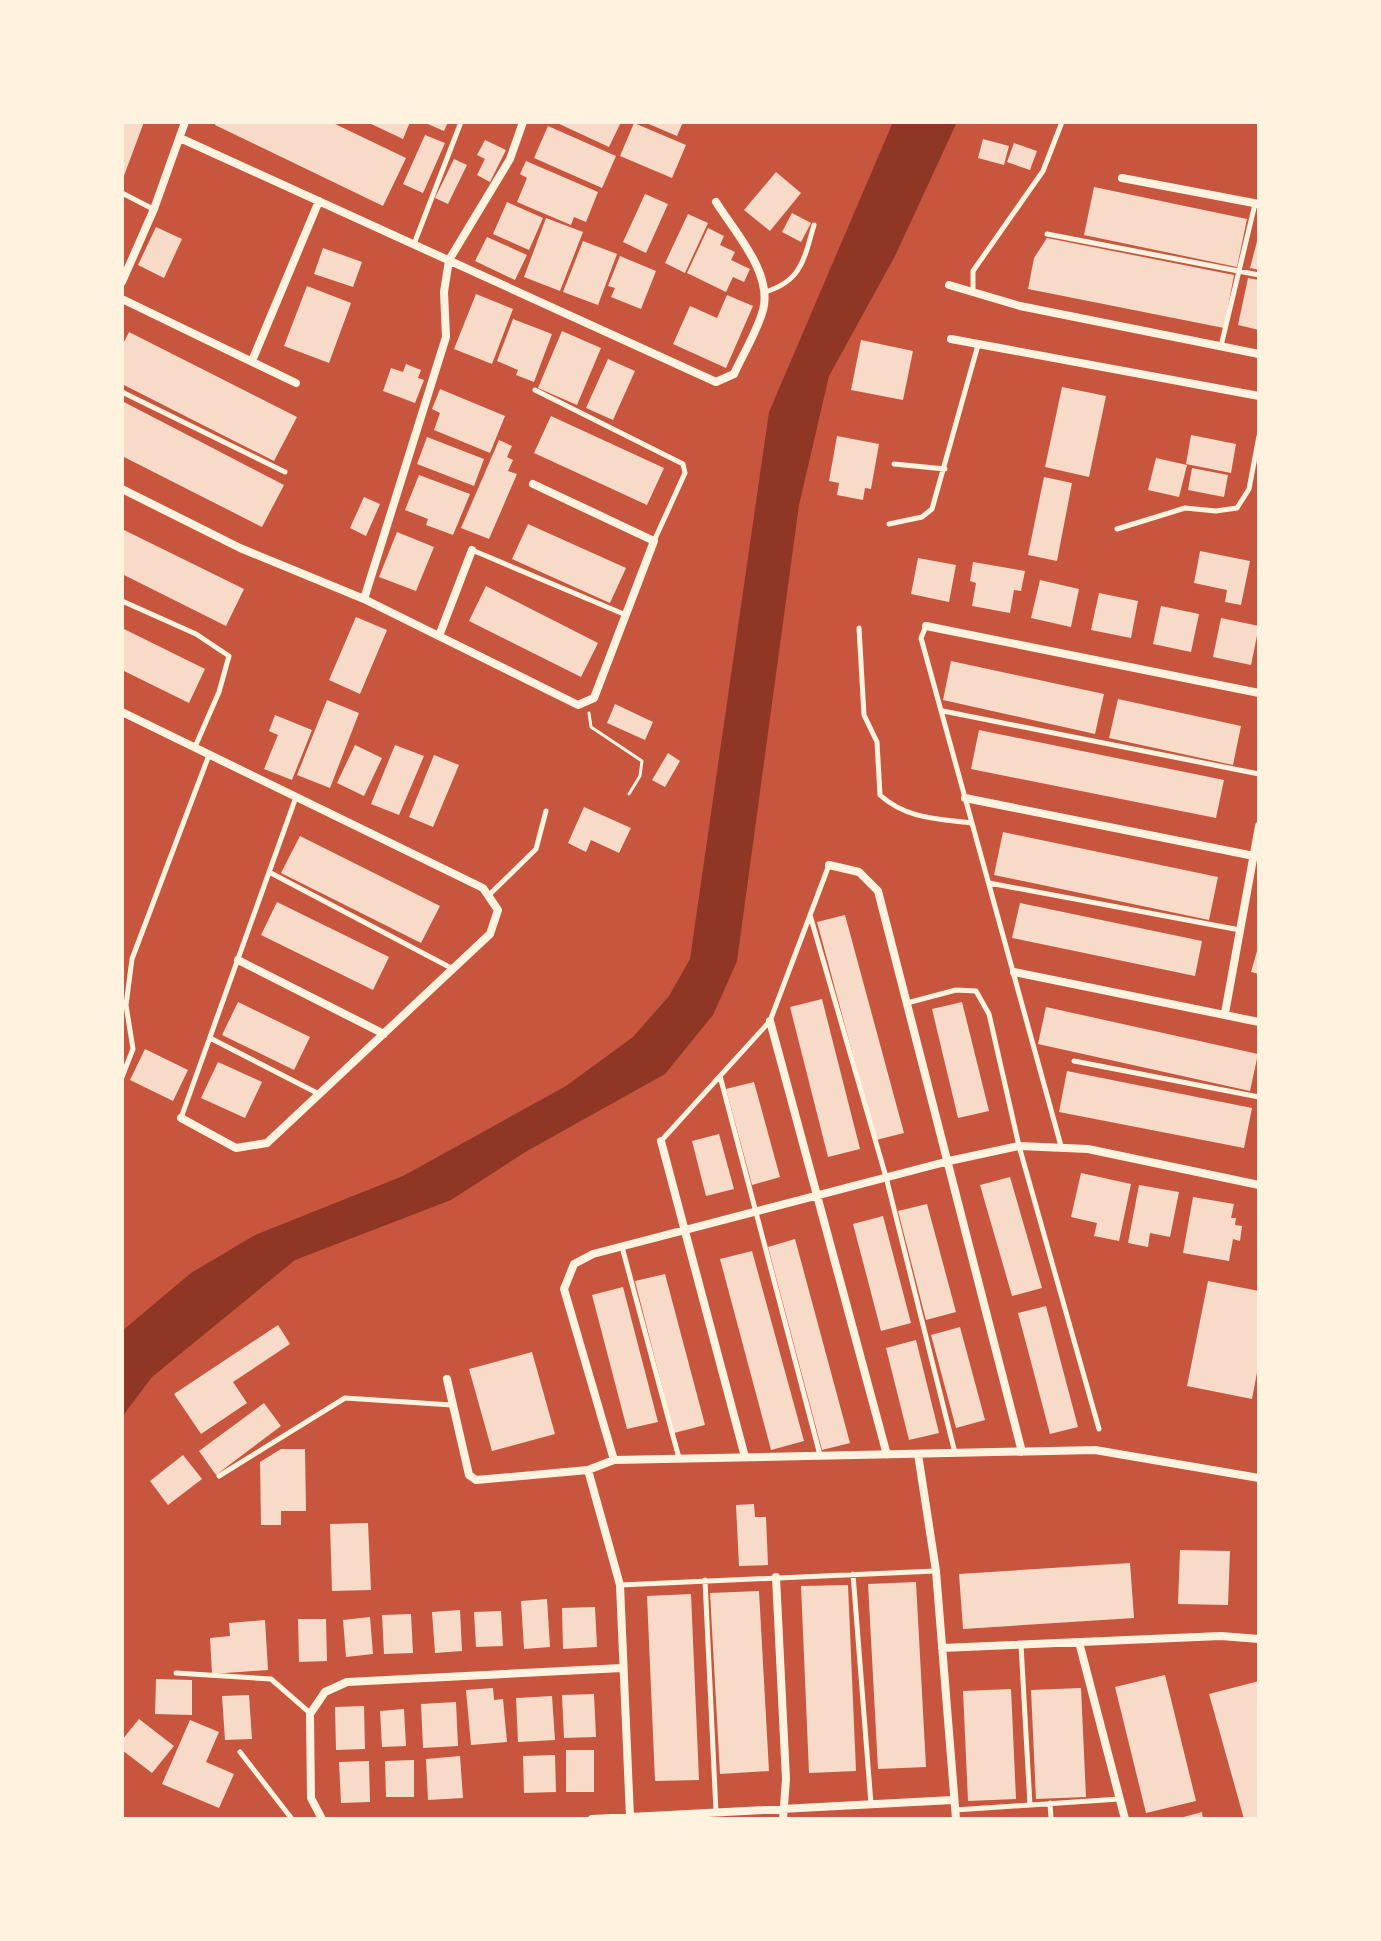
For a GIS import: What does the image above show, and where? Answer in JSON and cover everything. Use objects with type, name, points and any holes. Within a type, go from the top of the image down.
[{"type":"street","points":[[122,282],[154,209],[185,122]]},
{"type":"street","points":[[364,599],[446,337],[444,292],[449,260],[510,159],[523,122]]},
{"type":"street","points":[[180,138],[703,379],[727,380],[734,374],[763,311],[765,292],[758,271],[716,202]]},
{"type":"street","points":[[1122,178],[1257,204]]},
{"type":"street","points":[[252,361],[319,201]]},
{"type":"street","points":[[949,285],[1020,306],[1259,354]]},
{"type":"street","points":[[122,299],[296,383]]},
{"type":"street","points":[[951,339],[1259,396]]},
{"type":"street","points":[[122,489],[240,548],[364,599],[583,704],[594,698],[654,541],[533,484]]},
{"type":"street","points":[[439,636],[472,550]]},
{"type":"street","points":[[926,626],[1259,693]]},
{"type":"street","points":[[122,712],[483,888],[498,910],[490,934],[267,1143],[236,1148],[181,1118]]},
{"type":"street","points":[[965,798],[1256,856]]},
{"type":"street","points":[[1225,1013],[1256,856],[1259,826]]},
{"type":"street","points":[[829,865],[859,872],[878,891],[1022,1452]]},
{"type":"street","points":[[238,960],[384,1034]]},
{"type":"street","points":[[1014,972],[1259,1022]]},
{"type":"street","points":[[770,1021],[887,1455]]},
{"type":"street","points":[[661,1141],[687,1229],[745,1457]]},
{"type":"street","points":[[614,1460],[564,1289],[574,1264],[593,1254],[818,1194],[1019,1146],[1061,1146],[1259,1185]]},
{"type":"street","points":[[447,1379],[469,1475],[476,1480],[588,1470],[614,1460],[1095,1450],[1151,1457],[1259,1478]]},
{"type":"street","points":[[592,1819],[716,1812],[783,1814],[871,1804],[955,1809],[936,1571],[918,1454]]},
{"type":"street","points":[[588,1470],[620,1585],[630,1817]]},
{"type":"street","points":[[776,1577],[786,1779],[783,1814]]},
{"type":"street","points":[[942,1648],[1221,1636],[1259,1639]]},
{"type":"street","points":[[1079,1642],[1125,1819]]},
{"type":"street","points":[[322,1819],[311,1798],[310,1714],[325,1692],[347,1682],[622,1668]]},
{"type":"lane","points":[[414,244],[461,122]]},
{"type":"lane","points":[[973,292],[973,271],[1043,171],[1062,122]]},
{"type":"lane","points":[[122,193],[154,209]]},
{"type":"lane","points":[[1221,346],[1257,204]]},
{"type":"lane","points":[[765,292],[785,286],[803,263],[814,225]]},
{"type":"lane","points":[[1047,234],[1259,275]]},
{"type":"lane","points":[[889,524],[922,517],[932,509],[978,344]]},
{"type":"lane","points":[[535,390],[683,464],[685,473],[654,541]]},
{"type":"lane","points":[[122,392],[285,472]]},
{"type":"lane","points":[[1117,529],[1185,508],[1216,511],[1237,508],[1249,489],[1259,436]]},
{"type":"lane","points":[[894,464],[945,469]]},
{"type":"lane","points":[[472,550],[626,615]]},
{"type":"lane","points":[[122,601],[196,634],[229,656],[219,692],[195,747]]},
{"type":"lane","points":[[926,626],[921,638],[1061,1146]]},
{"type":"lane","points":[[859,628],[864,715],[877,742],[880,795],[891,805],[920,817],[972,823]]},
{"type":"lane","points":[[943,711],[1259,774]]},
{"type":"lane","points":[[122,1077],[133,1049],[126,1005],[132,959],[209,754]]},
{"type":"lane","points":[[181,1118],[296,797]]},
{"type":"lane","points":[[489,895],[536,849],[546,811]]},
{"type":"lane","points":[[661,1141],[770,1021],[829,865]]},
{"type":"lane","points":[[269,872],[453,969]]},
{"type":"lane","points":[[989,883],[1240,930]]},
{"type":"lane","points":[[810,915],[886,1177],[955,1453]]},
{"type":"lane","points":[[907,1003],[956,990],[976,991],[989,1014],[1019,1146],[1099,1429]]},
{"type":"lane","points":[[210,1038],[319,1094]]},
{"type":"lane","points":[[1074,1061],[1259,1097]]},
{"type":"lane","points":[[720,1076],[821,1456]]},
{"type":"lane","points":[[622,1246],[680,1459]]},
{"type":"lane","points":[[219,1476],[345,1398],[453,1405]]},
{"type":"lane","points":[[620,1585],[936,1571]]},
{"type":"lane","points":[[853,1574],[871,1804]]},
{"type":"lane","points":[[705,1580],[716,1812]]},
{"type":"lane","points":[[1021,1645],[1030,1805]]},
{"type":"lane","points":[[176,1673],[271,1679],[310,1714]]},
{"type":"lane","points":[[240,1752],[292,1819]]},
{"type":"lane","points":[[955,1809],[1120,1799]]},
{"type":"lane","points":[[1050,1803],[1051,1819]]},
{"type":"path","points":[[583,704],[591,727],[642,761],[640,776],[629,794]]},
{"type":"shaded area","points":[[893,122],[957,122],[895,256],[829,376],[799,505],[737,961],[713,1015],[665,1074],[527,1151],[451,1200],[295,1260],[152,1377],[122,1417],[122,1331],[191,1273],[255,1235],[403,1176],[566,1086],[633,1037],[669,996],[690,959],[769,412]]},
{"type":"building","points":[[122,122],[144,122],[122,181]]},
{"type":"building","points":[[216,122],[331,122],[406,158],[383,206],[215,125]]},
{"type":"building","points":[[367,122],[410,122],[403,139]]},
{"type":"building","points":[[423,122],[448,122],[444,131]]},
{"type":"building","points":[[555,122],[621,122],[609,147]]},
{"type":"building","points":[[644,122],[683,122],[677,136]]},
{"type":"building","points":[[634,123],[686,145],[672,178],[620,156]]},
{"type":"building","points":[[548,126],[616,156],[602,188],[534,158]]},
{"type":"building","points":[[425,135],[445,143],[423,193],[403,184]]},
{"type":"building","points":[[983,139],[1009,146],[1004,165],[978,158]]},
{"type":"building","points":[[485,140],[506,150],[490,182],[477,175],[485,159],[477,155]]},
{"type":"building","points":[[1014,143],[1037,151],[1030,170],[1007,162]]},
{"type":"building","points":[[454,159],[467,165],[448,204],[435,198]]},
{"type":"building","points":[[526,161],[598,192],[586,222],[574,217],[571,225],[517,202],[527,178],[520,174]]},
{"type":"building","points":[[776,172],[801,193],[770,231],[744,210]]},
{"type":"building","points":[[1094,187],[1247,219],[1237,267],[1084,235]]},
{"type":"building","points":[[645,194],[668,204],[646,253],[623,242]]},
{"type":"building","points":[[507,202],[543,218],[529,250],[493,234]]},
{"type":"building","points":[[792,213],[811,223],[801,242],[782,232]]},
{"type":"building","points":[[688,214],[708,223],[685,273],[665,263]]},
{"type":"building","points":[[546,218],[583,232],[560,291],[524,277]]},
{"type":"building","points":[[156,227],[182,239],[164,278],[138,265]]},
{"type":"building","points":[[708,228],[724,236],[720,245],[735,252],[731,260],[750,269],[744,282],[733,277],[726,292],[687,273]]},
{"type":"building","points":[[1259,234],[1259,270],[1250,268]]},
{"type":"building","points":[[487,237],[527,255],[515,280],[475,261]]},
{"type":"building","points":[[1047,238],[1234,275],[1224,328],[1028,289],[1034,258]]},
{"type":"building","points":[[583,241],[617,254],[598,305],[563,292]]},
{"type":"building","points":[[323,248],[362,262],[353,287],[314,274]]},
{"type":"building","points":[[620,256],[656,271],[641,309],[611,297],[615,288],[608,286]]},
{"type":"building","points":[[1248,278],[1259,280],[1259,330],[1238,325]]},
{"type":"building","points":[[307,286],[351,303],[329,363],[284,346]]},
{"type":"building","points":[[476,294],[513,309],[492,364],[454,349]]},
{"type":"building","points":[[727,295],[753,306],[726,368],[673,344],[690,306],[717,318]]},
{"type":"building","points":[[513,319],[552,334],[534,382],[516,375],[518,370],[497,361]]},
{"type":"building","points":[[562,331],[601,348],[577,405],[538,388]]},
{"type":"building","points":[[129,332],[297,417],[274,461],[122,384],[122,346]]},
{"type":"building","points":[[861,340],[913,351],[903,400],[851,390]]},
{"type":"building","points":[[608,359],[635,371],[613,420],[586,408]]},
{"type":"building","points":[[406,364],[421,370],[418,378],[424,380],[415,403],[383,391],[391,368],[403,372]]},
{"type":"building","points":[[1062,387],[1106,396],[1089,477],[1045,467]]},
{"type":"building","points":[[440,389],[505,416],[490,453],[434,430],[440,413],[432,409]]},
{"type":"building","points":[[122,401],[284,485],[262,527],[122,456]]},
{"type":"building","points":[[551,416],[664,468],[647,505],[534,453]]},
{"type":"building","points":[[1191,435],[1236,444],[1231,473],[1186,464]]},
{"type":"building","points":[[837,436],[879,444],[871,489],[865,488],[863,500],[837,495],[839,483],[829,481]]},
{"type":"building","points":[[427,437],[484,459],[474,486],[417,464]]},
{"type":"building","points":[[499,440],[512,446],[507,457],[513,460],[508,471],[517,474],[489,539],[461,528]]},
{"type":"building","points":[[1156,458],[1187,465],[1179,497],[1148,490]]},
{"type":"building","points":[[1192,468],[1228,475],[1224,497],[1188,490]]},
{"type":"building","points":[[419,475],[470,494],[453,535],[426,525],[428,519],[405,510]]},
{"type":"building","points":[[1044,477],[1072,483],[1057,561],[1028,555]]},
{"type":"building","points":[[364,497],[380,504],[366,536],[350,528]]},
{"type":"building","points":[[528,524],[626,568],[610,603],[512,559]]},
{"type":"building","points":[[122,529],[244,589],[226,626],[122,574]]},
{"type":"building","points":[[397,532],[434,547],[416,591],[379,577]]},
{"type":"building","points":[[1200,551],[1250,561],[1241,605],[1225,602],[1227,590],[1194,583]]},
{"type":"building","points":[[918,558],[956,565],[949,602],[911,594]]},
{"type":"building","points":[[973,562],[1025,571],[1021,591],[1014,590],[1010,613],[972,606],[976,583],[970,581]]},
{"type":"building","points":[[1040,580],[1079,589],[1071,627],[1031,618]]},
{"type":"building","points":[[486,586],[598,643],[581,677],[469,621]]},
{"type":"building","points":[[1099,593],[1138,601],[1131,638],[1091,630]]},
{"type":"building","points":[[1161,606],[1199,614],[1191,652],[1153,644]]},
{"type":"building","points":[[356,617],[387,630],[360,694],[329,680]]},
{"type":"building","points":[[1221,618],[1259,626],[1251,665],[1213,657]]},
{"type":"building","points":[[122,628],[205,669],[189,703],[122,670]]},
{"type":"building","points":[[951,661],[1104,694],[1095,734],[943,700]]},
{"type":"building","points":[[1118,699],[1241,726],[1233,765],[1109,738]]},
{"type":"building","points":[[327,700],[359,713],[330,788],[297,775]]},
{"type":"building","points":[[615,704],[653,722],[645,740],[607,723]]},
{"type":"building","points":[[275,715],[312,730],[292,780],[264,769],[278,735],[269,731]]},
{"type":"building","points":[[979,730],[1224,780],[1216,818],[971,769]]},
{"type":"building","points":[[355,745],[382,758],[364,796],[337,783]]},
{"type":"building","points":[[395,745],[424,756],[399,815],[371,804]]},
{"type":"building","points":[[668,753],[680,761],[665,787],[652,780]]},
{"type":"building","points":[[434,755],[459,765],[433,827],[409,817]]},
{"type":"building","points":[[584,807],[631,828],[619,853],[591,840],[586,852],[568,843]]},
{"type":"building","points":[[1003,832],[1218,877],[1209,920],[994,875]]},
{"type":"building","points":[[300,836],[440,906],[421,943],[281,873]]},
{"type":"building","points":[[277,902],[389,957],[373,990],[261,935]]},
{"type":"building","points":[[1020,903],[1202,941],[1195,976],[1012,938]]},
{"type":"building","points":[[845,915],[904,1133],[876,1140],[817,922]]},
{"type":"building","points":[[1259,944],[1259,974],[1251,972]]},
{"type":"building","points":[[822,999],[860,1149],[828,1157],[790,1007]]},
{"type":"building","points":[[238,1002],[310,1037],[294,1070],[222,1035]]},
{"type":"building","points":[[962,1002],[989,1111],[958,1118],[932,1009]]},
{"type":"building","points":[[1046,1007],[1258,1054],[1250,1091],[1038,1044]]},
{"type":"building","points":[[145,1049],[188,1070],[173,1101],[130,1080]]},
{"type":"building","points":[[218,1062],[262,1082],[245,1118],[201,1098]]},
{"type":"building","points":[[1067,1071],[1252,1108],[1244,1148],[1059,1112]]},
{"type":"building","points":[[754,1082],[780,1177],[752,1185],[726,1089]]},
{"type":"building","points":[[719,1134],[734,1189],[706,1196],[692,1141]]},
{"type":"building","points":[[1081,1173],[1131,1184],[1119,1241],[1094,1236],[1097,1223],[1071,1217]]},
{"type":"building","points":[[1010,1177],[1042,1288],[1012,1296],[980,1185]]},
{"type":"building","points":[[1139,1185],[1179,1192],[1170,1237],[1150,1233],[1148,1247],[1128,1243]]},
{"type":"building","points":[[1193,1197],[1234,1204],[1231,1218],[1236,1218],[1235,1225],[1242,1226],[1240,1241],[1233,1239],[1229,1261],[1183,1253]]},
{"type":"building","points":[[927,1204],[956,1312],[926,1320],[898,1211]]},
{"type":"building","points":[[883,1216],[911,1323],[881,1331],[853,1224]]},
{"type":"building","points":[[795,1239],[850,1443],[822,1450],[768,1247]]},
{"type":"building","points":[[752,1251],[804,1441],[771,1450],[720,1259]]},
{"type":"building","points":[[665,1274],[705,1425],[674,1433],[635,1281]]},
{"type":"building","points":[[1208,1281],[1259,1291],[1259,1362],[1252,1399],[1187,1386]]},
{"type":"building","points":[[623,1287],[658,1422],[627,1429],[592,1295]]},
{"type":"building","points":[[1046,1306],[1078,1427],[1050,1434],[1018,1313]]},
{"type":"building","points":[[278,1325],[290,1344],[233,1382],[247,1403],[201,1434],[174,1394]]},
{"type":"building","points":[[960,1327],[985,1420],[956,1428],[931,1335]]},
{"type":"building","points":[[916,1340],[939,1433],[909,1440],[886,1348]]},
{"type":"building","points":[[532,1352],[555,1434],[492,1451],[469,1369]]},
{"type":"building","points":[[264,1403],[281,1426],[216,1475],[199,1451]]},
{"type":"building","points":[[281,1449],[305,1449],[306,1511],[281,1511],[281,1525],[261,1525],[260,1462]]},
{"type":"building","points":[[183,1455],[202,1479],[168,1505],[150,1481]]},
{"type":"building","points":[[754,1504],[755,1517],[766,1517],[768,1565],[739,1566],[736,1505]]},
{"type":"building","points":[[368,1523],[371,1590],[332,1591],[330,1524]]},
{"type":"building","points":[[1180,1550],[1230,1551],[1228,1605],[1178,1604]]},
{"type":"building","points":[[1130,1563],[1134,1618],[963,1629],[959,1574]]},
{"type":"building","points":[[916,1582],[926,1767],[878,1769],[868,1584]]},
{"type":"building","points":[[848,1585],[856,1771],[809,1773],[801,1586]]},
{"type":"building","points":[[759,1591],[769,1771],[720,1774],[710,1593]]},
{"type":"building","points":[[691,1594],[699,1780],[655,1781],[647,1596]]},
{"type":"building","points":[[547,1599],[550,1647],[524,1649],[521,1601]]},
{"type":"building","points":[[595,1607],[597,1647],[563,1649],[562,1608]]},
{"type":"building","points":[[460,1610],[462,1651],[435,1653],[432,1612]]},
{"type":"building","points":[[501,1611],[503,1646],[476,1647],[474,1612]]},
{"type":"building","points":[[411,1614],[413,1653],[384,1654],[382,1615]]},
{"type":"building","points":[[370,1617],[373,1654],[346,1657],[343,1620]]},
{"type":"building","points":[[298,1619],[326,1619],[327,1661],[299,1662]]},
{"type":"building","points":[[265,1620],[268,1670],[212,1674],[210,1638],[230,1636],[229,1623]]},
{"type":"building","points":[[1165,1675],[1196,1801],[1146,1813],[1115,1687]]},
{"type":"building","points":[[156,1679],[192,1680],[192,1715],[155,1714]]},
{"type":"building","points":[[1259,1681],[1259,1819],[1244,1819],[1209,1694]]},
{"type":"building","points":[[493,1688],[494,1700],[503,1699],[507,1742],[471,1745],[466,1690]]},
{"type":"building","points":[[1081,1688],[1086,1797],[1036,1799],[1031,1690]]},
{"type":"building","points":[[1011,1689],[1016,1799],[968,1801],[963,1691]]},
{"type":"building","points":[[594,1694],[596,1737],[564,1738],[562,1695]]},
{"type":"building","points":[[249,1695],[252,1739],[225,1740],[222,1696]]},
{"type":"building","points":[[552,1696],[555,1740],[518,1742],[516,1698]]},
{"type":"building","points":[[456,1702],[458,1746],[423,1748],[421,1704]]},
{"type":"building","points":[[364,1706],[365,1749],[336,1750],[335,1707]]},
{"type":"building","points":[[404,1709],[406,1746],[382,1747],[380,1711]]},
{"type":"building","points":[[139,1719],[174,1746],[152,1773],[122,1750],[122,1740]]},
{"type":"building","points":[[190,1720],[219,1732],[206,1762],[234,1774],[219,1808],[162,1784]]},
{"type":"building","points":[[566,1750],[594,1750],[594,1792],[566,1792]]},
{"type":"building","points":[[555,1755],[556,1792],[524,1793],[523,1756]]},
{"type":"building","points":[[460,1756],[463,1798],[428,1800],[426,1759]]},
{"type":"building","points":[[414,1760],[414,1797],[386,1797],[385,1761]]},
{"type":"building","points":[[369,1761],[370,1802],[341,1803],[339,1762]]},
{"type":"building","points":[[1202,1812],[1203,1819],[1180,1819],[1180,1818]]}]
